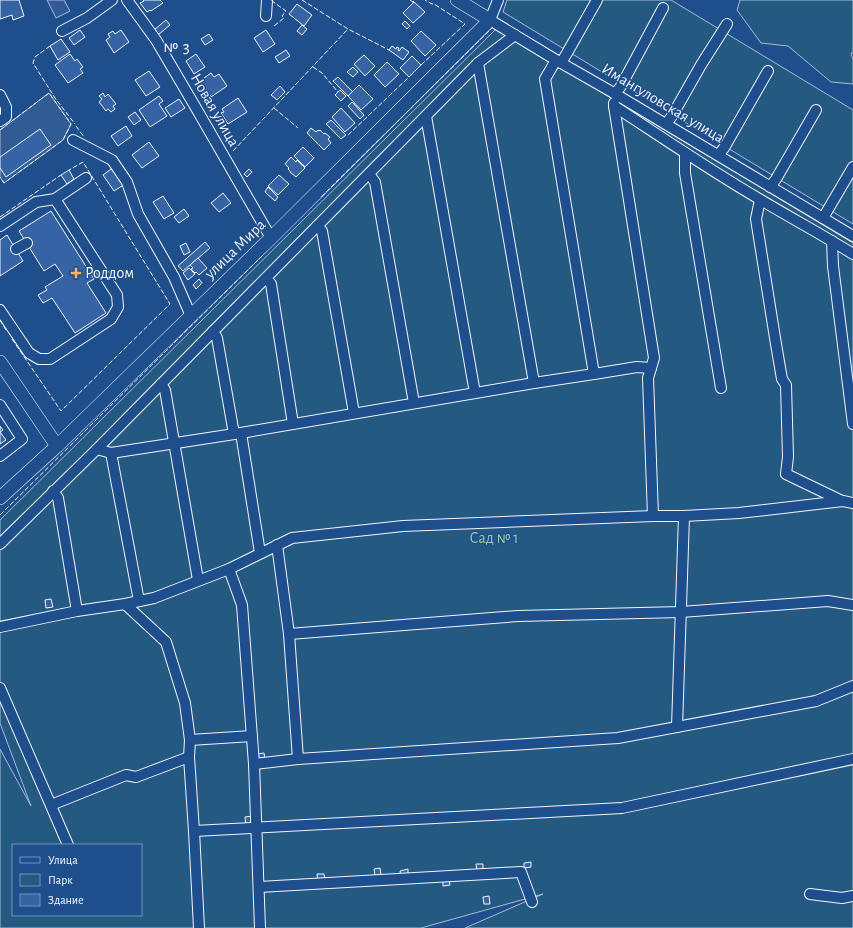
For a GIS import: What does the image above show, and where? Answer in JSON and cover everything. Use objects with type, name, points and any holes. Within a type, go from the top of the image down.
[{"type":"main road","name":"Имангуловская улица","points":[[456,0],[490,20]]},
{"type":"main road","name":"улица Мира","points":[[0,498],[57,446],[271,238],[490,20]]},
{"type":"main road","points":[[2,371],[57,446]]},
{"type":"street","points":[[62,31],[87,18],[112,0]]},
{"type":"street","name":"Новая улица","points":[[127,0],[156,40],[271,238]]},
{"type":"street","points":[[266,16],[267,0]]},
{"type":"street","points":[[490,20],[498,0]]},
{"type":"street","points":[[594,374],[545,79],[558,61],[567,53],[597,0]]},
{"type":"street","points":[[653,516],[648,378],[654,358],[614,106],[614,93],[621,86],[663,8]]},
{"type":"street","name":"Имангуловская улица","points":[[490,20],[516,34],[558,61],[853,236]]},
{"type":"street","points":[[666,124],[727,24]]},
{"type":"street","points":[[0,544],[97,449],[478,63],[516,34]]},
{"type":"street","points":[[478,63],[534,382]]},
{"type":"street","points":[[718,156],[768,71]]},
{"type":"street","points":[[0,96],[6,107],[6,117],[0,121]]},
{"type":"street","points":[[614,106],[760,200],[853,254]]},
{"type":"street","points":[[770,187],[816,110]]},
{"type":"street","points":[[426,116],[475,393]]},
{"type":"street","points":[[73,140],[112,160],[127,182],[138,214],[174,277],[191,316]]},
{"type":"street","points":[[685,153],[685,173],[722,388]]},
{"type":"street","points":[[823,218],[853,167]]},
{"type":"street","points":[[369,174],[375,182],[414,403]]},
{"type":"street","points":[[0,226],[36,202],[54,199],[86,178]]},
{"type":"street","points":[[0,310],[29,353],[39,359],[50,359],[111,319],[118,307],[117,295],[54,199]]},
{"type":"street","points":[[760,200],[756,219],[782,379],[786,385],[788,457],[786,474],[848,502]]},
{"type":"street","points":[[317,226],[322,231],[354,413]]},
{"type":"street","points":[[832,241],[832,266],[853,424]]},
{"type":"street","points":[[16,249],[27,243]]},
{"type":"street","points":[[266,278],[271,284],[293,424]]},
{"type":"street","points":[[213,331],[217,338],[260,553]]},
{"type":"street","points":[[97,449],[111,453],[237,434],[534,382],[637,367],[651,368]]},
{"type":"street","points":[[161,384],[165,390],[198,580]]},
{"type":"street","points":[[0,405],[22,439],[0,456]]},
{"type":"street","points":[[111,453],[139,601]]},
{"type":"street","points":[[53,491],[58,498],[77,611]]},
{"type":"street","points":[[0,627],[77,611],[154,598],[229,569],[292,538],[403,526],[739,513],[848,502],[853,496]]},
{"type":"street","points":[[677,727],[684,516]]},
{"type":"street","points":[[277,545],[288,634],[298,759]]},
{"type":"street","points":[[229,569],[242,605],[254,764],[260,928]]},
{"type":"street","points":[[288,634],[518,616],[681,612],[828,601],[853,605]]},
{"type":"street","points":[[125,604],[166,642],[185,703],[190,740],[189,757],[199,928]]},
{"type":"street","points":[[254,764],[298,759],[618,738],[816,701],[853,686]]},
{"type":"street","points":[[0,688],[68,844]]},
{"type":"street","points":[[190,740],[252,736]]},
{"type":"street","points":[[51,805],[126,776],[136,777],[189,757]]},
{"type":"street","points":[[194,831],[622,808],[853,760]]},
{"type":"street","points":[[259,887],[521,872],[532,902]]},
{"type":"street","points":[[810,894],[842,898],[853,896]]},
{"type":"green space","points":[[507,0],[671,0],[853,110],[853,224],[503,12]]},
{"type":"green space","points":[[740,0],[853,0],[853,53],[851,53],[853,60],[853,84],[831,82],[788,46],[761,43],[737,10]]},
{"type":"green space","name":"Сад № 1","points":[[496,29],[853,243],[853,928],[465,928],[543,894],[421,928],[0,928],[0,749],[31,806],[0,723],[0,520]]},
{"type":"shaded area","points":[[47,0],[64,0],[70,11],[56,18]]},
{"type":"shaded area","points":[[49,93],[71,124],[63,140],[4,183],[0,177],[0,130]]},
{"type":"building","points":[[0,0],[19,0],[24,16],[13,20],[12,15],[0,19]]},
{"type":"building","points":[[143,0],[160,0],[163,3],[147,12],[140,3],[144,1]]},
{"type":"building","points":[[414,2],[425,12],[413,23],[403,13]]},
{"type":"building","points":[[297,4],[312,15],[304,26],[289,14]]},
{"type":"building","points":[[166,20],[170,25],[158,35],[154,30]]},
{"type":"building","points":[[405,21],[410,26],[407,29],[402,24]]},
{"type":"building","points":[[302,25],[307,29],[302,35],[297,31]]},
{"type":"building","points":[[80,30],[85,37],[74,45],[69,38]]},
{"type":"building","points":[[121,30],[129,42],[114,53],[106,40],[110,37],[108,34],[113,31],[115,34]]},
{"type":"building","points":[[266,30],[275,44],[263,52],[254,38]]},
{"type":"building","points":[[421,31],[436,45],[425,56],[411,41]]},
{"type":"building","points":[[209,34],[213,40],[205,45],[201,39]]},
{"type":"building","points":[[61,39],[70,52],[58,60],[50,46]]},
{"type":"building","points":[[392,46],[396,49],[397,47],[399,48],[399,51],[402,47],[409,52],[403,60],[389,50]]},
{"type":"building","points":[[286,50],[290,56],[279,63],[275,57]]},
{"type":"building","points":[[70,54],[75,61],[77,59],[83,67],[80,69],[83,73],[68,83],[55,65]]},
{"type":"building","points":[[196,54],[205,67],[194,74],[186,61]]},
{"type":"building","points":[[364,55],[375,66],[365,76],[354,64]]},
{"type":"building","points":[[412,56],[421,65],[409,77],[400,68]]},
{"type":"building","points":[[387,62],[399,74],[385,87],[374,75]]},
{"type":"building","points":[[353,67],[358,72],[353,77],[347,72]]},
{"type":"building","points":[[149,71],[160,87],[146,96],[135,80]]},
{"type":"building","points":[[211,73],[214,77],[219,74],[227,86],[211,97],[200,81]]},
{"type":"building","points":[[338,77],[353,92],[348,96],[333,81]]},
{"type":"building","points":[[359,85],[373,99],[361,110],[348,96]]},
{"type":"building","points":[[280,86],[285,92],[277,100],[271,95]]},
{"type":"building","points":[[340,90],[346,96],[341,101],[335,95]]},
{"type":"building","points":[[103,93],[105,97],[108,94],[116,104],[113,106],[115,109],[111,112],[108,109],[106,111],[99,102],[102,99],[99,96]]},
{"type":"building","points":[[159,96],[163,101],[159,104],[167,116],[150,127],[139,110]]},
{"type":"building","points":[[238,98],[247,112],[228,124],[221,113],[224,112],[222,109]]},
{"type":"building","points":[[179,99],[185,108],[171,117],[165,108]]},
{"type":"building","points":[[352,102],[364,115],[360,119],[348,106]]},
{"type":"building","points":[[341,108],[355,123],[345,132],[332,117]]},
{"type":"building","points":[[135,112],[141,120],[134,125],[128,117]]},
{"type":"building","points":[[331,120],[346,135],[341,139],[326,124]]},
{"type":"building","points":[[126,126],[132,136],[118,146],[111,136]]},
{"type":"building","points":[[311,128],[316,132],[320,130],[330,137],[328,139],[331,143],[324,150],[307,133]]},
{"type":"building","points":[[40,129],[51,145],[6,177],[0,168],[0,157]]},
{"type":"building","points":[[149,142],[159,156],[142,168],[132,155]]},
{"type":"building","points":[[303,147],[314,158],[305,167],[294,156]]},
{"type":"building","points":[[291,157],[296,162],[297,160],[305,168],[296,177],[290,172],[288,169],[289,168],[285,164]]},
{"type":"building","points":[[114,167],[125,184],[114,191],[103,175]]},
{"type":"building","points":[[249,169],[252,172],[247,177],[244,174]]},
{"type":"building","points":[[69,170],[74,179],[67,184],[61,175]]},
{"type":"building","points":[[279,175],[289,184],[278,195],[268,186]]},
{"type":"building","points":[[268,187],[278,197],[275,201],[265,192]]},
{"type":"building","points":[[223,193],[231,203],[219,212],[211,203]]},
{"type":"building","points":[[163,196],[174,213],[164,219],[153,202]]},
{"type":"building","points":[[184,209],[189,216],[179,223],[174,217]]},
{"type":"building","name":"Роддом","points":[[51,211],[94,279],[87,283],[106,313],[75,333],[52,298],[43,303],[38,295],[47,290],[45,287],[63,276],[55,264],[44,271],[19,231]]},
{"type":"building","points":[[7,235],[23,261],[0,276],[0,240]]},
{"type":"building","points":[[205,242],[210,248],[183,271],[178,266]]},
{"type":"building","points":[[186,243],[190,252],[184,255],[180,246]]},
{"type":"building","points":[[198,258],[207,268],[199,275],[191,269],[193,268],[190,265]]},
{"type":"building","points":[[189,268],[195,274],[188,280],[183,273]]},
{"type":"building","points":[[199,279],[202,283],[196,289],[193,285]]},
{"type":"building","points":[[0,432],[6,440],[0,444]]},
{"type":"building","points":[[51,599],[53,607],[46,608],[45,600]]},
{"type":"building","points":[[264,753],[265,760],[258,761],[257,754]]},
{"type":"building","points":[[253,816],[254,824],[246,825],[245,817]]},
{"type":"building","points":[[531,862],[531,867],[524,868],[524,863]]},
{"type":"building","points":[[476,864],[483,864],[483,870],[477,871]]},
{"type":"building","points":[[380,868],[381,875],[375,876],[374,869]]},
{"type":"building","points":[[408,869],[408,876],[401,877],[400,871]]},
{"type":"building","points":[[317,874],[324,874],[325,881],[318,882]]},
{"type":"building","points":[[443,880],[449,880],[450,885],[443,886]]},
{"type":"building","points":[[489,896],[490,904],[484,904],[483,897]]},
{"type":"fence","points":[[272,0],[286,11],[282,16],[284,18],[274,26]]},
{"type":"fence","points":[[302,0],[348,29],[389,50]]},
{"type":"fence","points":[[410,0],[413,2],[415,0]]},
{"type":"fence","points":[[421,65],[465,24],[434,4],[425,0]]},
{"type":"fence","points":[[321,197],[493,27]]},
{"type":"fence","points":[[233,151],[348,29]]},
{"type":"fence","points":[[50,46],[35,57],[33,63],[55,98],[75,124]]},
{"type":"fence","points":[[313,67],[322,73],[338,92]]},
{"type":"fence","points":[[348,135],[409,77]]},
{"type":"fence","points":[[0,130],[49,93],[71,124],[63,140],[4,183],[0,177]]},
{"type":"fence","points":[[274,108],[298,128]]},
{"type":"fence","points":[[76,126],[84,137]]},
{"type":"fence","points":[[12,339],[61,411],[170,304],[83,162],[69,170]]},
{"type":"fence","points":[[0,217],[61,175]]},
{"type":"fence","points":[[0,515],[263,255]]},
{"type":"fence","points":[[0,320],[6,330]]},
{"type":"place","name":"Роддом","points":[[76,273]]},
{"type":"district","name":"№ 3","points":[[177,46]]}]
